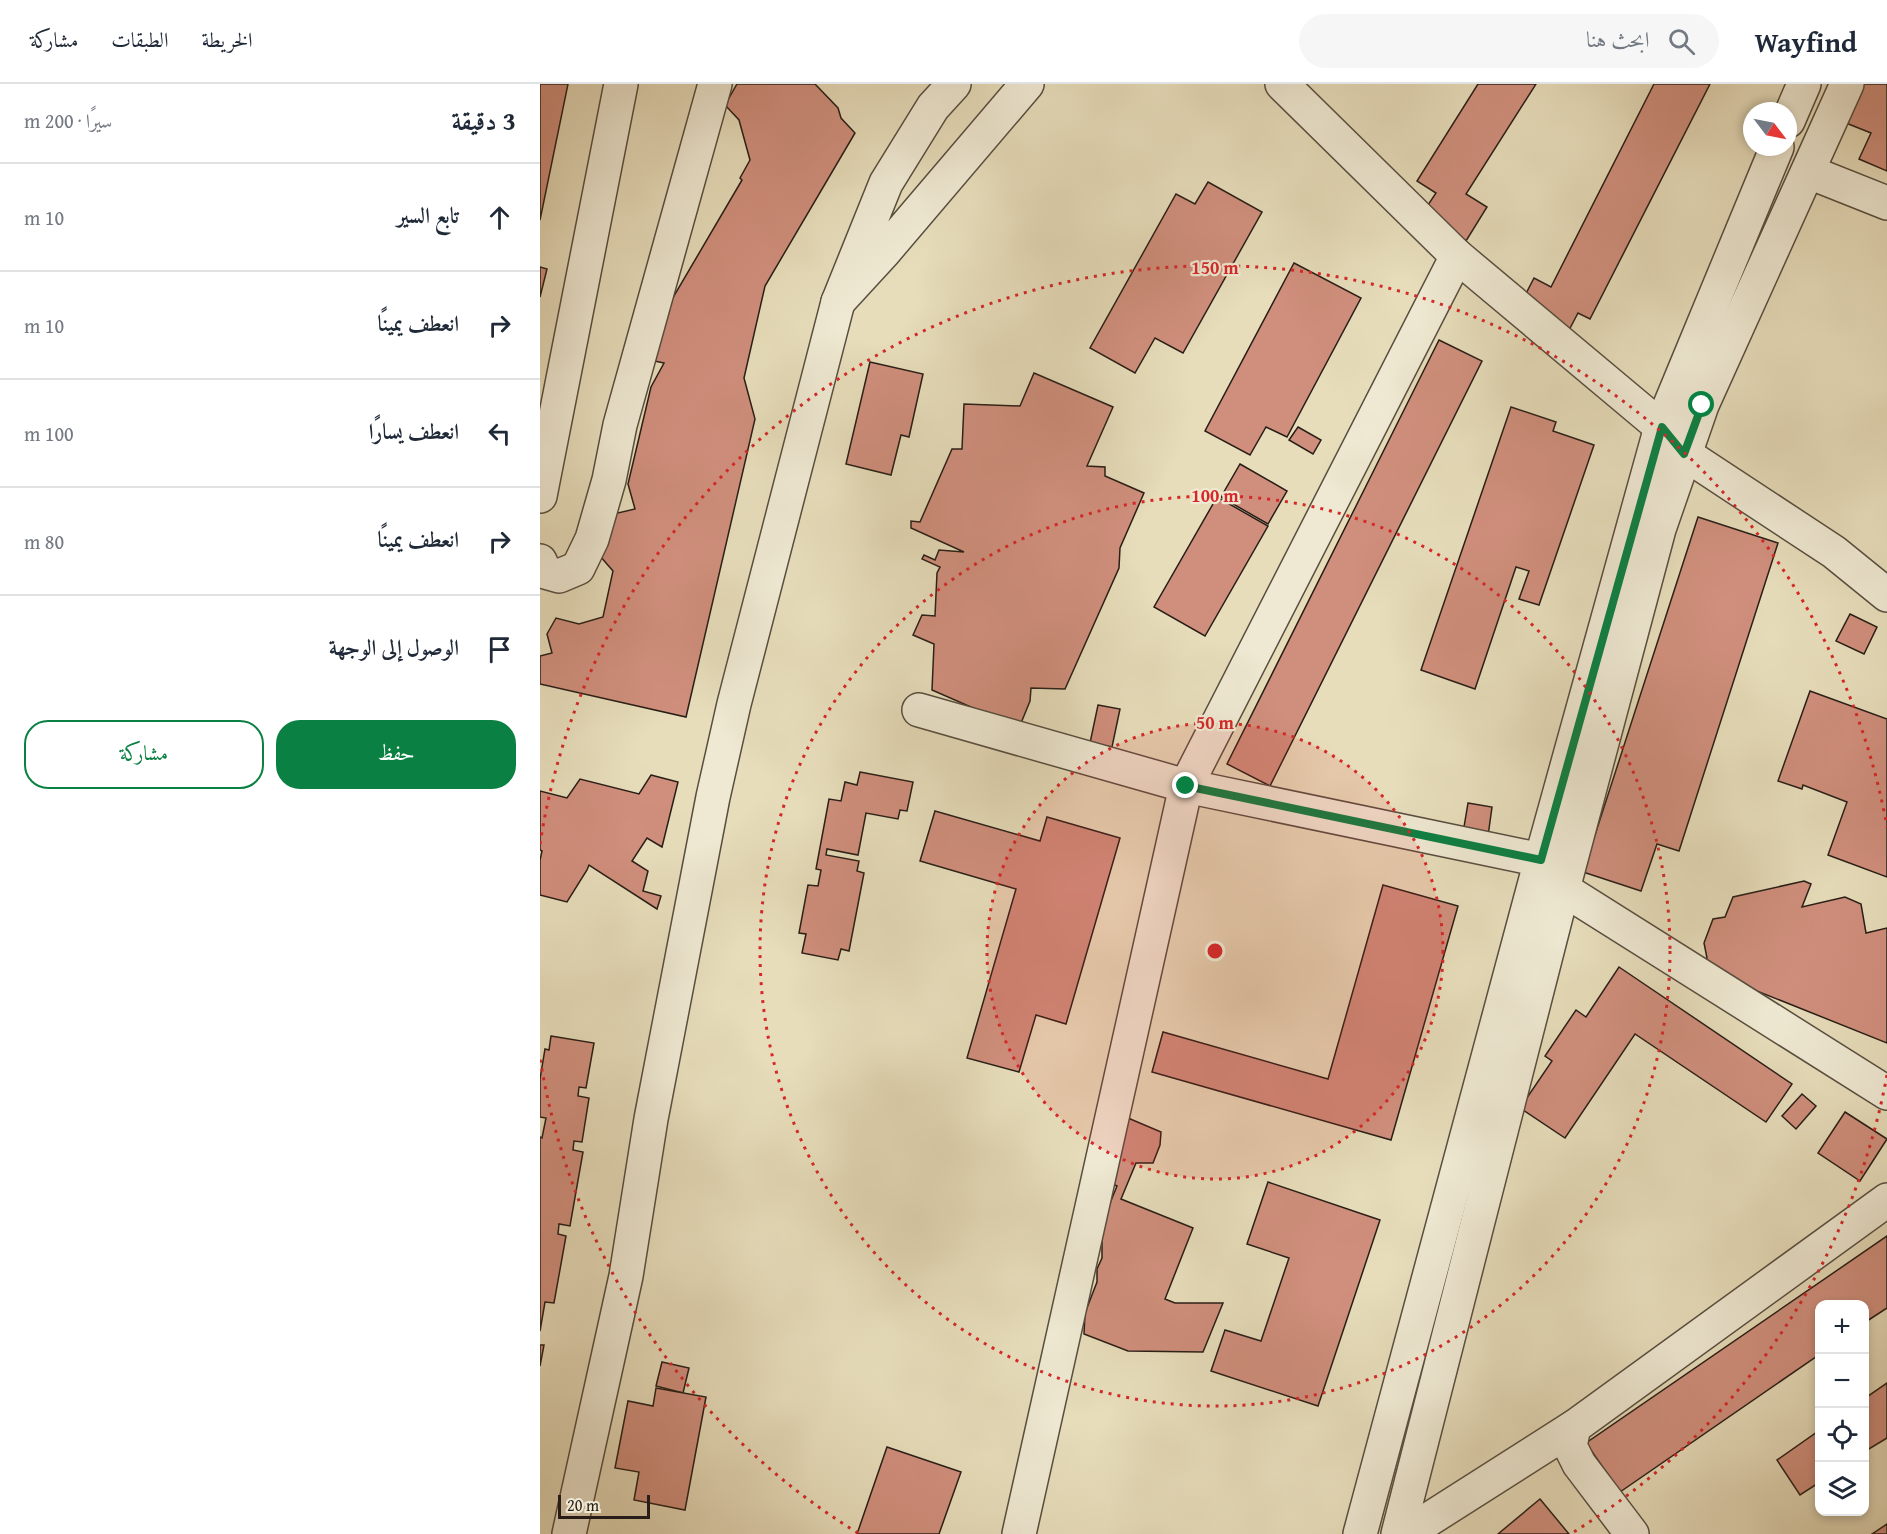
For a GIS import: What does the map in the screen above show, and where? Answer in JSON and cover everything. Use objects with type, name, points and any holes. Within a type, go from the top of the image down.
[{"type":"street","points":[[540,496],[621,84]]},
{"type":"street","points":[[540,561],[545,572],[559,576],[578,567],[592,539],[609,480],[620,425],[715,84]]},
{"type":"street","points":[[569,1534],[626,1276],[654,1108],[716,785],[734,704],[838,302],[886,183],[933,108],[954,84]]},
{"type":"street","points":[[838,302],[884,252],[1027,84]]},
{"type":"street","points":[[1282,84],[1457,256],[1662,427],[1684,454],[1834,552],[1887,595]]},
{"type":"street","points":[[1796,102],[1804,84]]},
{"type":"street","points":[[1398,1534],[1563,890],[1659,529],[1702,405],[1847,84]]},
{"type":"street","points":[[1360,1534],[1541,860],[1662,427],[1773,156]]},
{"type":"street","points":[[1809,172],[1887,203]]},
{"type":"street","points":[[1019,1534],[1186,786],[1457,256]]},
{"type":"street","points":[[919,710],[1186,786],[1541,860]]},
{"type":"street","points":[[1563,890],[1887,1093]]},
{"type":"street","points":[[1406,1534],[1574,1427],[1887,1200]]},
{"type":"street","points":[[1574,1427],[1570,1446],[1579,1464],[1632,1534]]},
{"type":"building","points":[[540,84],[568,84],[540,220]]},
{"type":"building","points":[[737,84],[815,84],[838,108],[841,118],[855,133],[765,286],[744,378],[755,419],[686,717],[540,684],[540,656],[552,653],[547,634],[556,618],[579,624],[603,617],[613,571],[600,556],[609,515],[635,509],[628,484],[651,387],[664,363],[645,359],[651,335],[742,180],[740,178],[750,160],[739,120],[725,105]]},
{"type":"building","points":[[1478,84],[1536,84],[1466,194],[1487,207],[1466,241],[1422,214],[1436,193],[1417,181]]},
{"type":"building","points":[[1654,84],[1710,84],[1590,319],[1578,313],[1567,334],[1518,309],[1534,278],[1551,287]]},
{"type":"building","points":[[1863,84],[1887,84],[1887,171],[1859,159],[1871,133],[1846,123]]},
{"type":"building","points":[[1208,182],[1262,212],[1183,353],[1155,338],[1135,373],[1090,348],[1176,194],[1195,204]]},
{"type":"building","points":[[1294,263],[1361,298],[1287,437],[1266,427],[1250,455],[1205,431]]},
{"type":"building","points":[[540,267],[547,269],[540,297]]},
{"type":"building","points":[[1439,340],[1482,361],[1270,786],[1227,764]]},
{"type":"building","points":[[870,362],[923,374],[909,437],[901,435],[891,475],[846,464]]},
{"type":"building","points":[[1034,373],[1113,407],[1087,466],[1105,467],[1105,476],[1144,493],[1120,548],[1119,568],[1065,689],[1031,688],[1030,701],[1019,728],[932,690],[934,644],[913,635],[922,615],[935,616],[937,573],[940,567],[922,559],[924,555],[935,560],[939,550],[964,552],[911,528],[911,521],[920,522],[952,449],[962,449],[964,404],[1020,406]]},
{"type":"building","points":[[1511,407],[1556,422],[1553,431],[1594,445],[1539,605],[1519,599],[1529,571],[1516,567],[1475,689],[1421,670]]},
{"type":"building","points":[[1298,427],[1321,440],[1313,454],[1289,440]]},
{"type":"building","points":[[1240,464],[1287,491],[1268,524],[1221,497]]},
{"type":"building","points":[[1217,497],[1268,526],[1205,636],[1154,607]]},
{"type":"building","points":[[1698,517],[1778,543],[1679,851],[1657,844],[1641,891],[1583,872]]},
{"type":"building","points":[[1850,614],[1877,627],[1864,654],[1836,641]]},
{"type":"building","points":[[1810,691],[1887,719],[1887,877],[1828,855],[1847,802],[1803,785],[1802,789],[1778,781]]},
{"type":"building","points":[[1098,705],[1120,709],[1112,747],[1090,743]]},
{"type":"building","points":[[860,772],[913,782],[907,811],[900,810],[898,819],[866,813],[858,855],[827,849],[826,855],[859,861],[857,871],[864,873],[849,951],[841,949],[838,960],[802,953],[806,934],[799,933],[808,885],[818,886],[821,870],[816,869],[829,799],[841,801],[845,782],[857,785]]},
{"type":"building","points":[[651,775],[678,782],[662,847],[647,838],[632,861],[648,871],[643,891],[661,896],[657,909],[589,865],[567,902],[540,895],[542,851],[540,850],[540,791],[567,798],[580,779],[639,794]]},
{"type":"building","points":[[1468,803],[1492,807],[1488,836],[1463,833]]},
{"type":"building","points":[[935,811],[1040,841],[1047,817],[1120,838],[1066,1024],[1036,1015],[1019,1072],[967,1058],[1016,889],[920,861]]},
{"type":"building","points":[[1804,881],[1811,884],[1802,907],[1845,897],[1861,904],[1866,933],[1887,928],[1887,1043],[1702,969],[1707,958],[1704,943],[1713,919],[1725,917],[1733,897]]},
{"type":"building","points":[[1383,885],[1458,906],[1391,1140],[1152,1072],[1163,1032],[1328,1079]]},
{"type":"building","points":[[1619,967],[1792,1084],[1766,1122],[1635,1034],[1565,1138],[1520,1108],[1552,1061],[1545,1056],[1576,1010],[1586,1017]]},
{"type":"building","points":[[551,1036],[594,1043],[586,1088],[579,1087],[578,1096],[589,1098],[582,1142],[574,1141],[573,1150],[583,1152],[570,1226],[559,1224],[558,1234],[566,1236],[554,1303],[545,1302],[540,1331],[540,1137],[542,1138],[546,1118],[540,1117],[540,1079],[545,1049],[549,1050]]},
{"type":"building","points":[[1802,1094],[1816,1106],[1796,1129],[1782,1116]]},
{"type":"building","points":[[1845,1112],[1887,1139],[1860,1181],[1818,1153]]},
{"type":"building","points":[[1128,1118],[1161,1132],[1160,1145],[1153,1163],[1136,1163],[1121,1199],[1193,1228],[1165,1299],[1175,1303],[1223,1303],[1203,1352],[1128,1351],[1084,1334],[1085,1313],[1097,1282],[1097,1269],[1102,1258],[1102,1223],[1117,1186],[1103,1180]]},
{"type":"building","points":[[1268,1182],[1380,1220],[1318,1406],[1211,1371],[1225,1330],[1261,1341],[1289,1258],[1247,1244]]},
{"type":"building","points":[[1887,1236],[1887,1308],[1869,1320],[1869,1300],[1815,1300],[1815,1357],[1620,1492],[1586,1443]]},
{"type":"building","points":[[540,1345],[544,1345],[540,1366]]},
{"type":"building","points":[[662,1362],[689,1368],[683,1393],[656,1386]]},
{"type":"building","points":[[1887,1383],[1887,1438],[1869,1449],[1869,1408],[1869,1396]]},
{"type":"building","points":[[656,1388],[706,1397],[685,1510],[634,1500],[639,1472],[615,1468],[628,1401],[653,1406]]},
{"type":"building","points":[[1815,1433],[1815,1485],[1800,1495],[1777,1460]]},
{"type":"building","points":[[887,1447],[961,1472],[939,1534],[857,1534]]},
{"type":"building","points":[[1540,1499],[1569,1534],[1498,1534]]},
{"type":"building","points":[[1887,1524],[1887,1534],[1872,1534]]},
{"type":"route","points":[[1186,786],[1541,860],[1662,427],[1684,454],[1702,405]]}]
